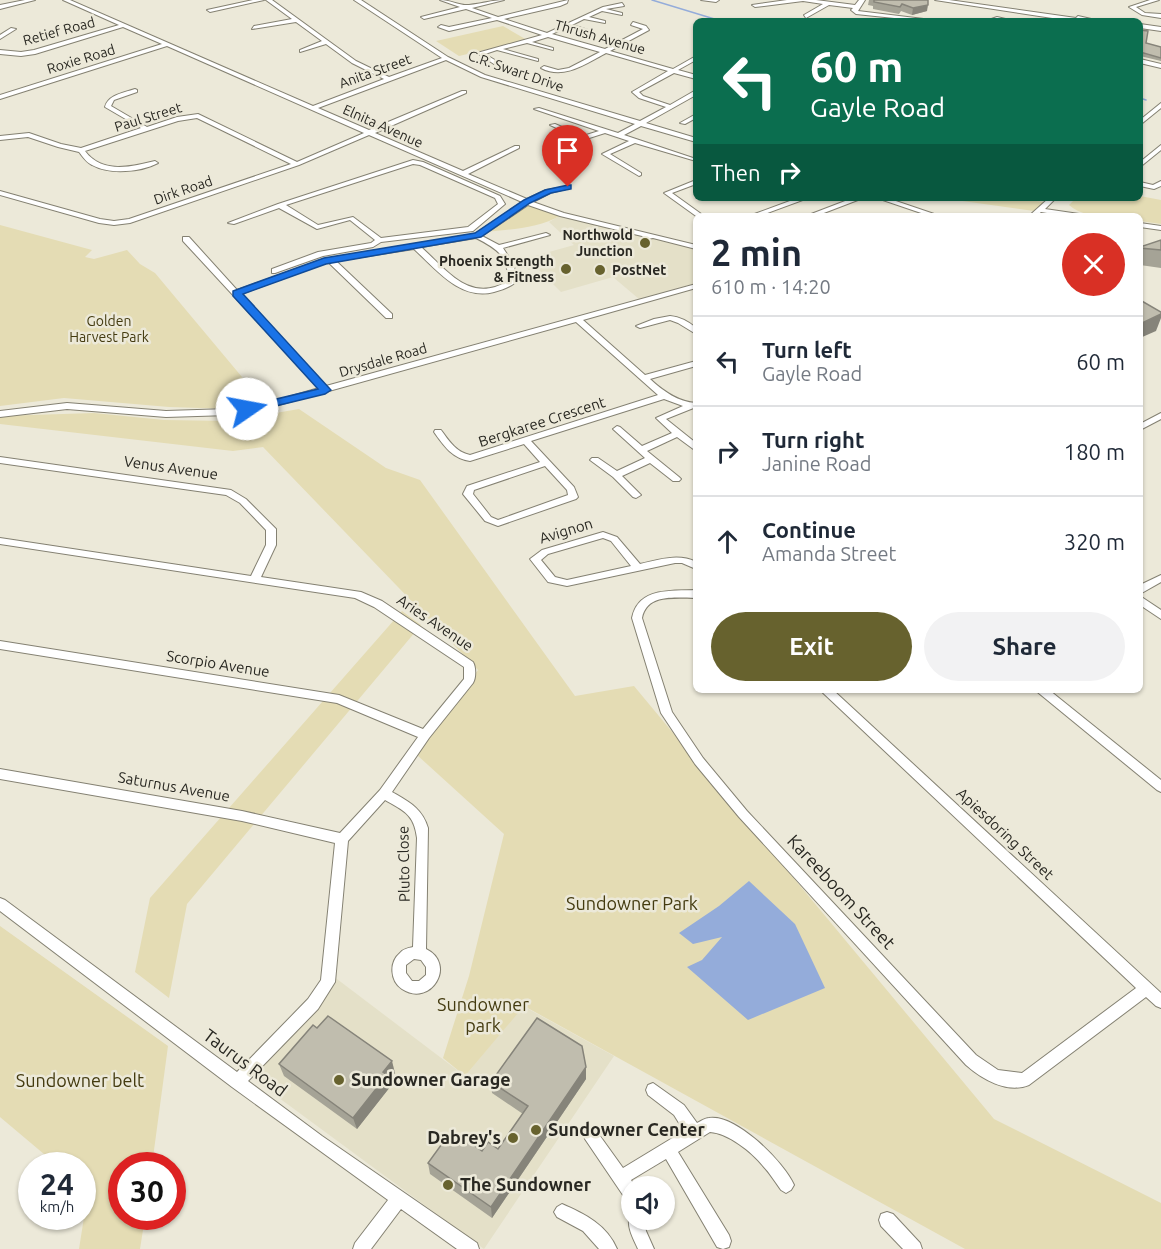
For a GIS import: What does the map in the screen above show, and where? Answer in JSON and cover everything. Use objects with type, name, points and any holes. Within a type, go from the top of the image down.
[{"type":"street","points":[[0,7],[32,0]]},
{"type":"street","name":"Elnita Avenue","points":[[66,0],[527,202],[562,215],[693,246]]},
{"type":"street","points":[[210,10],[261,0]]},
{"type":"street","points":[[269,0],[354,62],[388,79]]},
{"type":"street","name":"C.R. Swart Drive","points":[[357,0],[446,58],[483,75],[693,140]]},
{"type":"street","name":"Thrush Avenue","points":[[443,0],[548,35],[693,75]]},
{"type":"street","points":[[424,17],[501,0]]},
{"type":"street","name":"Thrush Avenue","points":[[498,18],[558,5],[565,0]]},
{"type":"street","points":[[704,0],[716,0]]},
{"type":"street","points":[[758,13],[756,3],[803,0],[829,2],[856,8]]},
{"type":"street","points":[[856,8],[862,0]]},
{"type":"street","points":[[939,0],[1062,18]]},
{"type":"street","points":[[1156,0],[1132,7],[1144,14],[1161,16]]},
{"type":"street","points":[[806,16],[829,2]]},
{"type":"street","points":[[517,69],[496,63],[480,53],[548,35],[602,10],[622,5]]},
{"type":"street","points":[[856,8],[855,11],[864,14],[891,18]]},
{"type":"street","points":[[602,10],[620,14]]},
{"type":"street","points":[[1021,12],[1072,18]]},
{"type":"street","points":[[441,27],[449,29],[498,18]]},
{"type":"street","points":[[585,18],[603,22]]},
{"type":"street","points":[[254,28],[297,20]]},
{"type":"street","points":[[544,68],[567,71],[646,30],[644,27],[633,24]]},
{"type":"street","name":"Retief Road","points":[[0,52],[14,54],[35,52],[124,25]]},
{"type":"street","points":[[568,26],[586,31]]},
{"type":"street","points":[[1143,27],[1161,29]]},
{"type":"street","points":[[0,37],[13,29]]},
{"type":"street","points":[[302,51],[326,42]]},
{"type":"street","points":[[526,42],[551,49]]},
{"type":"street","name":"Roxie Road","points":[[0,97],[169,44]]},
{"type":"street","points":[[496,49],[536,60]]},
{"type":"street","name":"Anita Street","points":[[312,108],[446,58]]},
{"type":"street","points":[[671,106],[640,97],[635,92],[693,60]]},
{"type":"street","points":[[1143,62],[1161,66]]},
{"type":"street","points":[[135,91],[112,99],[108,107],[147,129]]},
{"type":"street","name":"Dirk Road","points":[[0,192],[99,221],[119,223],[138,219],[297,164],[464,93]]},
{"type":"street","points":[[617,136],[693,94]]},
{"type":"street","points":[[1143,120],[1161,105]]},
{"type":"street","points":[[537,109],[632,142],[693,160]]},
{"type":"street","name":"Paul Street","points":[[81,150],[186,117],[202,117],[297,164]]},
{"type":"street","points":[[683,123],[693,118]]},
{"type":"street","points":[[553,125],[583,138],[604,131]]},
{"type":"street","points":[[0,138],[29,135],[60,146],[81,150],[92,161],[119,170],[155,163]]},
{"type":"street","points":[[632,142],[605,154],[639,174]]},
{"type":"street","points":[[462,174],[517,147]]},
{"type":"street","points":[[1143,162],[1161,147]]},
{"type":"street","points":[[232,223],[413,162],[421,163],[498,197],[502,201],[501,206],[470,228],[379,240],[373,245],[316,256],[275,271]]},
{"type":"street","points":[[693,183],[667,193],[696,213]]},
{"type":"street","points":[[1143,185],[1152,188],[1161,183]]},
{"type":"street","points":[[237,293],[330,260],[477,236],[527,202],[549,191],[568,187]]},
{"type":"street","points":[[761,213],[796,201]]},
{"type":"street","points":[[818,213],[852,201]]},
{"type":"street","points":[[890,201],[928,213]]},
{"type":"street","points":[[1041,213],[1053,201],[1072,213]]},
{"type":"street","points":[[280,205],[317,227],[351,218],[379,240]]},
{"type":"street","points":[[1143,225],[1161,228]]},
{"type":"street","points":[[500,247],[546,235]]},
{"type":"street","points":[[415,246],[469,290],[480,292],[506,286],[512,282],[511,263],[500,247],[477,236]]},
{"type":"street","points":[[398,238],[403,248]]},
{"type":"street","points":[[186,239],[325,390]]},
{"type":"street","points":[[330,260],[389,316]]},
{"type":"street","name":"Drysdale Road","points":[[0,413],[67,406],[166,414],[229,412],[325,390],[693,287]]},
{"type":"street","points":[[640,326],[675,318],[693,330]]},
{"type":"street","points":[[577,319],[664,396],[693,405]]},
{"type":"street","points":[[645,378],[693,364]]},
{"type":"street","name":"Bergkaree Crescent","points":[[438,432],[453,452],[462,458],[477,457],[664,396]]},
{"type":"street","points":[[693,405],[660,418],[693,446]]},
{"type":"street","points":[[1143,425],[1161,416]]},
{"type":"street","points":[[617,429],[676,479]]},
{"type":"street","points":[[641,450],[677,434]]},
{"type":"street","points":[[526,441],[571,489],[573,497],[498,523],[488,519],[468,494],[472,486],[546,463]]},
{"type":"street","points":[[616,476],[651,459]]},
{"type":"street","name":"Venus Avenue","points":[[0,460],[228,492],[243,501],[271,529],[271,545],[255,578]]},
{"type":"street","points":[[595,460],[636,495]]},
{"type":"street","name":"Avignon","points":[[637,567],[614,539],[607,535],[595,536],[545,552],[535,559],[552,580],[560,583],[571,583],[637,567],[651,567],[679,559],[693,564]]},
{"type":"street","name":"Aries Avenue","points":[[0,541],[357,595],[369,599],[469,665],[469,680],[425,735],[384,793],[342,839]]},
{"type":"street","points":[[1143,588],[1161,578]]},
{"type":"street","name":"Kareeboom Street","points":[[693,594],[651,598],[642,602],[637,610],[637,618],[653,672],[672,723],[699,761],[743,814],[971,1060],[987,1074],[998,1078],[1024,1080],[1146,989]]},
{"type":"street","points":[[1143,602],[1161,615]]},
{"type":"street","name":"Scorpio Avenue","points":[[0,645],[339,699],[425,735]]},
{"type":"street","name":"Apiesdoring Street","points":[[829,693],[1161,1002]]},
{"type":"street","points":[[1045,693],[1161,787]]},
{"type":"street","name":"Saturnus Avenue","points":[[0,774],[242,816],[342,839]]},
{"type":"street","name":"Pluto Close","points":[[384,793],[414,811],[421,820],[423,838],[419,953]]},
{"type":"street","points":[[237,1082],[313,1004],[328,982],[342,839]]},
{"type":"street","name":"Taurus Road","points":[[0,904],[398,1200],[471,1249]]},
{"type":"street","points":[[653,1090],[679,1110],[695,1134]]},
{"type":"street","points":[[624,1176],[710,1125],[723,1128],[766,1158],[786,1185]]},
{"type":"street","points":[[590,1134],[621,1178]]},
{"type":"street","points":[[668,1149],[723,1240]]},
{"type":"street","points":[[361,1249],[398,1200]]},
{"type":"street","points":[[562,1212],[589,1226],[609,1249]]},
{"type":"street","points":[[887,1220],[914,1249]]},
{"type":"street","points":[[638,1230],[646,1249]]},
{"type":"shaded area","name":"Northwold Junction","points":[[561,215],[693,246],[693,284],[639,299],[613,277],[561,292],[539,270],[528,270],[524,259],[574,245],[549,222]]},
{"type":"shaded area","points":[[333,976],[465,1076],[523,1006],[614,1056],[484,1249],[244,1072]]},
{"type":"green space","points":[[503,26],[527,40],[459,56],[436,41]]},
{"type":"green space","points":[[1143,197],[1161,200],[1161,224],[1143,221],[1143,213],[1084,213],[1069,205],[1073,201],[1143,201]]},
{"type":"green space","points":[[962,201],[1044,202],[1034,211]]},
{"type":"green space","points":[[527,203],[561,215],[534,226],[485,232]]},
{"type":"green space","name":"Golden Harvest Park","points":[[0,225],[92,250],[85,257],[94,259],[127,250],[140,264],[155,273],[257,395],[270,402],[232,409],[169,407],[64,398],[0,406]]},
{"type":"green space","name":"Sundowner Park","points":[[299,409],[386,468],[420,480],[575,696],[634,686],[994,1119],[1161,1203],[1161,1249],[965,1249],[524,1006],[465,1076],[443,1058],[469,976],[504,834],[417,755],[478,670],[263,447],[233,451],[0,424],[0,416],[94,413],[164,420],[230,421]]},
{"type":"green space","points":[[402,611],[421,625],[187,904],[169,998],[135,972],[150,898]]},
{"type":"green space","name":"Sundowner belt","points":[[0,926],[168,1046],[154,1152],[108,1152],[108,1230],[143,1230],[140,1249],[79,1249],[82,1230],[96,1230],[96,1152],[42,1152],[0,1117]]},
{"type":"water","points":[[749,881],[795,924],[825,988],[748,1020],[687,967],[702,960],[722,937],[693,944],[679,933],[719,906]]},
{"type":"building","points":[[874,0],[928,0],[928,5],[913,8],[902,4],[900,7],[874,2]]},
{"type":"building","points":[[1143,30],[1148,31],[1146,43],[1161,47],[1161,58],[1143,53]]},
{"type":"building","points":[[1161,240],[1161,250],[1143,248],[1143,246]]},
{"type":"building","points":[[1143,302],[1161,312],[1143,323]]},
{"type":"building","name":"Sundowner Garage","points":[[328,1016],[392,1061],[383,1072],[387,1075],[353,1118],[279,1064],[313,1025],[317,1028]]},
{"type":"building","name":"Sundowner Center","points":[[537,1018],[582,1046],[586,1067],[491,1207],[428,1163],[452,1130],[482,1151],[488,1142],[498,1149],[528,1106],[491,1082]]},
{"type":"waterway","points":[[652,0],[711,18]]},
{"type":"place","name":"Northwold Junction","points":[[645,243]]},
{"type":"place","name":"Phoenix Strength & Fitness","points":[[566,269]]},
{"type":"place","name":"PostNet","points":[[600,270]]},
{"type":"place","name":"Sundowner Garage","points":[[339,1080]]},
{"type":"place","name":"Sundowner Center","points":[[536,1130]]},
{"type":"place","name":"Dabrey's","points":[[513,1138]]},
{"type":"place","name":"The Sundowner","points":[[448,1185]]},
{"type":"route","points":[[247,409],[325,390],[237,293],[324,261],[477,236],[527,202],[549,191],[568,187]]},
{"type":"park label","name":"Sundowner park","points":[[483,1015]]}]
